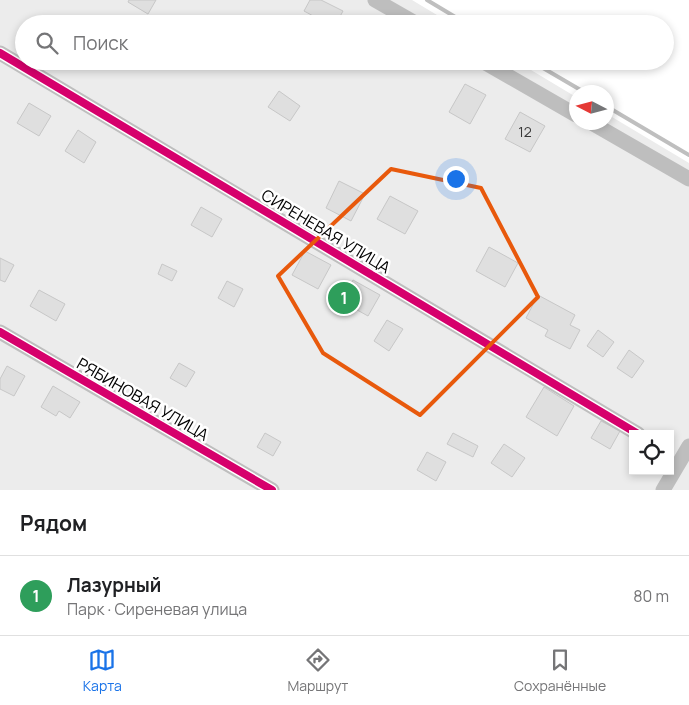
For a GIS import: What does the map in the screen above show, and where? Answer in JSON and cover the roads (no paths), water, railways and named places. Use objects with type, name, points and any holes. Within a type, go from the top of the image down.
[{"type":"street","points":[[375,0],[401,15]]},
{"type":"street","name":"СИРЕНЕВАЯ УЛИЦА","points":[[0,53],[15,62]]},
{"type":"street","name":"СИРЕНЕВАЯ УЛИЦА","points":[[28,70],[631,430]]},
{"type":"street","points":[[498,70],[569,111]]},
{"type":"street","points":[[604,130],[689,179]]},
{"type":"street","name":"РЯБИНОВАЯ УЛИЦА","points":[[0,332],[272,490]]},
{"type":"street","points":[[663,490],[676,456],[689,446]]},
{"type":"waterway","points":[[427,0],[452,15]]},
{"type":"waterway","points":[[546,70],[572,85]]},
{"type":"waterway","points":[[614,111],[689,155]]},
{"type":"place","name":"Лазурный","points":[[344,298]]}]
